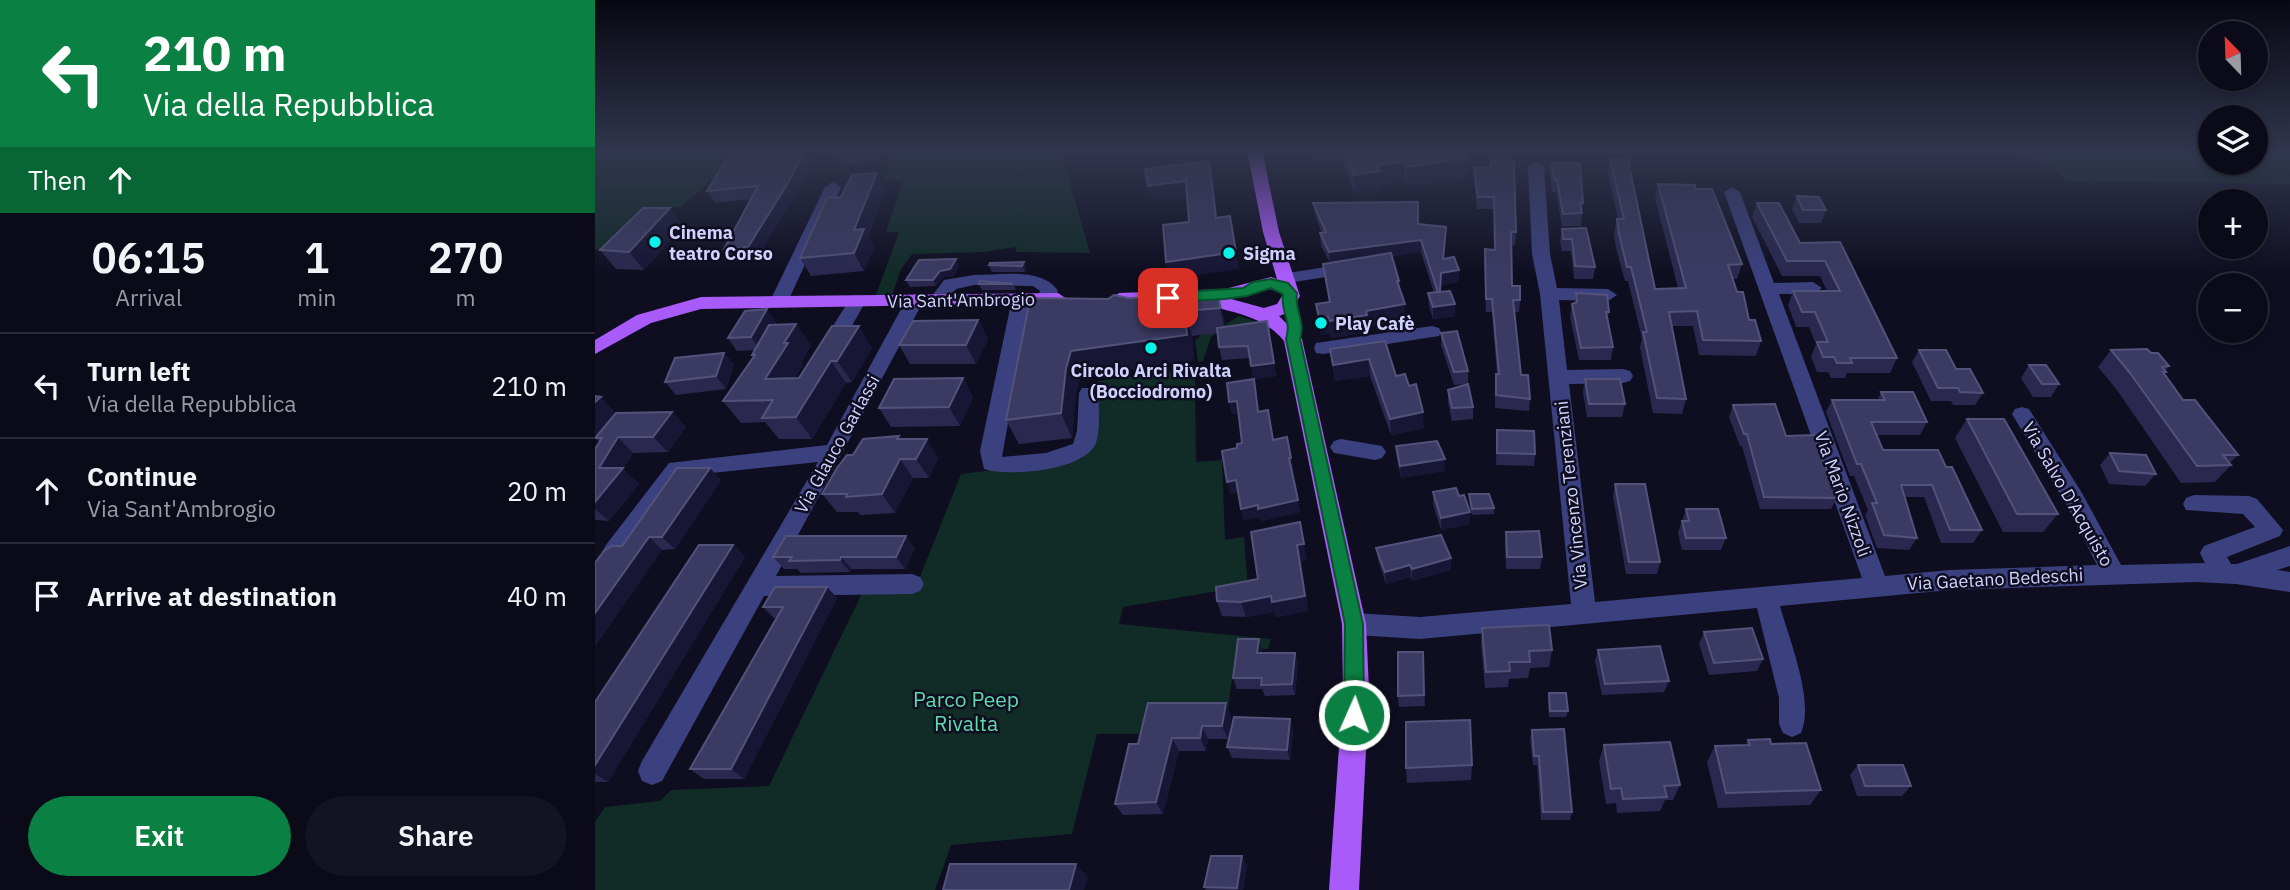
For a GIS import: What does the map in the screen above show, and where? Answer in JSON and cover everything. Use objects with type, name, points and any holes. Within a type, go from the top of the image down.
[{"type":"main road","points":[[1263,192],[1297,326],[1293,339]]},
{"type":"main road","points":[[1278,255],[1273,271],[1252,294],[1253,312],[1264,314],[1281,323],[1293,339],[1354,624],[1356,690],[1344,890]]},
{"type":"main road","points":[[1115,304],[1252,294],[1277,284],[1288,291]]},
{"type":"main road","points":[[1264,314],[1278,311],[1288,291]]},
{"type":"main road","name":"Via Sant'Ambrogio","points":[[595,348],[638,322],[675,309],[712,302],[1082,299]]},
{"type":"street","points":[[779,301],[831,192]]},
{"type":"street","name":"Via Vincenzo Terenziani","points":[[1540,192],[1584,613]]},
{"type":"street","name":"Via Mario Nizzoli","points":[[1742,201],[1768,289],[1877,586]]},
{"type":"street","points":[[1288,291],[1363,266]]},
{"type":"street","points":[[926,300],[950,284],[974,280],[1035,281],[1044,284],[1049,291],[1046,299]]},
{"type":"street","points":[[1768,289],[1813,288]]},
{"type":"street","points":[[1549,294],[1608,295]]},
{"type":"street","points":[[1021,299],[991,451],[992,463],[997,465],[1053,459],[1079,452],[1085,445],[1089,393]]},
{"type":"street","name":"Via Glauco Garlassi","points":[[652,771],[838,446],[926,300]]},
{"type":"street","points":[[819,366],[857,301]]},
{"type":"street","points":[[1323,348],[1432,332]]},
{"type":"street","name":"Via Vincenzo Terenziani","points":[[1558,377],[1623,376]]},
{"type":"street","points":[[1809,401],[1832,401]]},
{"type":"street","name":"Via Salvo D'Acquisto","points":[[2022,414],[2074,499],[2113,573]]},
{"type":"street","points":[[678,458],[838,446]]},
{"type":"street","points":[[614,552],[677,468],[838,446]]},
{"type":"street","points":[[1341,447],[1375,452]]},
{"type":"street","points":[[2194,504],[2249,505],[2272,530],[2212,553],[2230,574]]},
{"type":"street","name":"Via Gaetano Bedeschi","points":[[2230,574],[2290,556]]},
{"type":"street","name":"Via Gaetano Bedeschi","points":[[1354,624],[1420,628],[1951,580],[2113,573],[2230,574],[2290,582]]},
{"type":"street","points":[[757,586],[912,584]]},
{"type":"street","points":[[1766,597],[1792,698],[1792,724]]},
{"type":"green space","points":[[595,192],[698,192],[681,207],[668,208],[616,251],[595,249]]},
{"type":"green space","points":[[899,192],[1072,192],[1090,253],[1015,252],[1017,247],[984,252],[912,254],[901,269],[892,295],[876,295],[899,232],[886,232]]},
{"type":"green space","points":[[1239,316],[1254,321],[1253,324],[1220,331],[1211,337],[1203,361],[1198,362],[1195,341],[1204,331],[1223,326]]},
{"type":"green space","name":"Parco Peep Rivalta","points":[[1195,368],[1196,462],[1222,460],[1225,540],[1244,537],[1248,586],[1123,607],[1119,624],[1271,639],[1268,649],[1236,648],[1228,710],[1146,713],[1139,734],[1097,734],[1072,834],[951,845],[935,890],[595,890],[595,822],[605,807],[660,801],[671,790],[769,786],[863,591],[914,592],[961,474],[1082,459],[1098,381]]},
{"type":"building","points":[[755,192],[783,192],[748,247],[724,249]]},
{"type":"building","points":[[844,192],[870,192],[854,230],[864,229],[854,253],[800,258],[827,198],[841,197]]},
{"type":"building","points":[[1187,192],[1213,192],[1216,218],[1230,216],[1236,252],[1166,262],[1163,225],[1189,222]]},
{"type":"building","points":[[1477,192],[1515,192],[1516,232],[1511,232],[1512,286],[1520,286],[1520,300],[1513,300],[1521,375],[1528,375],[1530,399],[1496,395],[1496,374],[1499,374],[1492,299],[1486,299],[1485,249],[1495,250],[1494,197],[1478,197]]},
{"type":"building","points":[[1559,192],[1582,192],[1582,213],[1563,214]]},
{"type":"building","points":[[1618,192],[1635,192],[1655,289],[1686,288],[1660,192],[1713,192],[1742,264],[1728,265],[1737,292],[1743,292],[1749,320],[1755,320],[1761,341],[1703,340],[1697,311],[1669,312],[1686,399],[1657,398],[1643,332],[1647,332],[1631,267],[1627,267],[1619,234],[1617,219],[1624,219]]},
{"type":"building","points":[[1797,196],[1819,197],[1826,210],[1803,210]]},
{"type":"building","points":[[1418,202],[1418,224],[1446,227],[1443,259],[1454,257],[1459,270],[1441,273],[1440,292],[1450,291],[1455,304],[1433,307],[1428,293],[1438,292],[1421,240],[1329,252],[1320,233],[1326,232],[1313,203]]},
{"type":"building","points":[[1757,203],[1779,203],[1800,243],[1840,242],[1897,358],[1850,358],[1852,363],[1837,363],[1834,357],[1823,357],[1817,342],[1828,342],[1815,312],[1802,312],[1793,291],[1840,291],[1825,261],[1787,261]]},
{"type":"building","points":[[643,208],[670,208],[629,252],[600,250]]},
{"type":"building","points":[[1586,228],[1595,267],[1575,266],[1572,239],[1563,239],[1562,229]]},
{"type":"building","points":[[1391,253],[1405,304],[1366,311],[1367,315],[1329,321],[1328,317],[1319,318],[1316,304],[1330,302],[1323,264]]},
{"type":"building","points":[[956,259],[950,269],[940,271],[933,280],[906,280],[919,260]]},
{"type":"building","points":[[1024,262],[1022,266],[989,265],[990,263]]},
{"type":"building","points":[[980,281],[1013,284],[979,284]]},
{"type":"building","points":[[1576,293],[1607,295],[1609,312],[1606,312],[1613,347],[1581,348],[1572,304],[1577,302]]},
{"type":"building","points":[[1114,295],[1128,298],[1219,298],[1220,308],[1185,311],[1187,335],[1071,351],[1066,368],[1061,413],[1006,420],[1028,309],[1033,298],[1108,299]]},
{"type":"building","points":[[767,309],[751,337],[728,338],[745,311]]},
{"type":"building","points":[[978,320],[966,345],[899,345],[913,321]]},
{"type":"building","points":[[1267,321],[1274,363],[1251,366],[1248,346],[1219,347],[1217,328]]},
{"type":"building","points":[[796,324],[784,343],[788,343],[765,379],[799,378],[832,326],[859,326],[837,361],[831,361],[796,417],[762,418],[773,400],[723,401],[755,355],[752,355],[769,325]]},
{"type":"building","points":[[1457,331],[1468,371],[1454,372],[1441,333]]},
{"type":"building","points":[[1385,341],[1396,376],[1405,374],[1409,386],[1416,384],[1423,412],[1390,419],[1369,359],[1333,365],[1330,349]]},
{"type":"building","points":[[2147,349],[2151,353],[2158,353],[2169,366],[2162,367],[2166,372],[2163,372],[2183,400],[2195,400],[2238,455],[2223,455],[2231,465],[2197,466],[2111,350]]},
{"type":"building","points":[[1919,350],[1946,350],[1956,369],[1970,369],[1983,393],[1960,392],[1958,388],[1938,388]]},
{"type":"building","points":[[724,353],[716,376],[665,382],[675,358]]},
{"type":"building","points":[[2029,365],[2046,365],[2059,384],[2042,384]]},
{"type":"building","points":[[963,378],[949,407],[879,408],[894,379]]},
{"type":"building","points":[[1254,379],[1258,412],[1268,410],[1273,440],[1287,437],[1298,500],[1258,509],[1258,505],[1241,509],[1236,480],[1227,482],[1222,451],[1237,448],[1237,444],[1242,443],[1237,401],[1229,402],[1227,383]]},
{"type":"building","points":[[1585,379],[1620,379],[1625,404],[1589,404]]},
{"type":"building","points":[[1468,384],[1473,407],[1452,408],[1448,390]]},
{"type":"building","points":[[1881,392],[1913,392],[1927,422],[1871,422],[1883,450],[1938,450],[1946,467],[1952,467],[1982,530],[1950,530],[1932,485],[1901,485],[1917,538],[1884,535],[1872,503],[1877,503],[1861,464],[1857,464],[1832,400],[1885,400]]},
{"type":"building","points":[[1775,404],[1786,436],[1814,435],[1837,498],[1764,497],[1747,434],[1744,434],[1733,405]]},
{"type":"building","points":[[672,412],[653,437],[618,437],[599,468],[623,468],[595,502],[595,449],[602,438],[595,438],[616,413]]},
{"type":"building","points":[[1967,419],[2004,419],[2058,514],[2017,514]]},
{"type":"building","points":[[1497,430],[1534,431],[1535,454],[1497,453]]},
{"type":"building","points":[[899,436],[897,439],[927,439],[916,459],[900,459],[882,494],[846,497],[847,494],[822,494],[837,468],[847,455],[853,455],[863,439]]},
{"type":"building","points":[[1437,441],[1445,459],[1400,466],[1396,446]]},
{"type":"building","points":[[2110,453],[2146,455],[2156,474],[2119,471]]},
{"type":"building","points":[[677,468],[710,468],[662,537],[649,537],[595,613],[595,563],[604,551],[612,546],[622,546]]},
{"type":"building","points":[[1615,484],[1645,484],[1660,562],[1629,562]]},
{"type":"building","points":[[1456,488],[1459,496],[1464,495],[1470,512],[1441,518],[1433,492]]},
{"type":"building","points":[[1469,494],[1489,494],[1494,508],[1472,509]]},
{"type":"building","points":[[1686,509],[1718,509],[1726,538],[1686,538],[1682,521],[1689,521]]},
{"type":"building","points":[[1300,522],[1304,544],[1297,545],[1305,596],[1272,602],[1271,596],[1241,602],[1217,601],[1216,587],[1258,579],[1251,532]]},
{"type":"building","points":[[1539,531],[1542,557],[1507,557],[1506,532]]},
{"type":"building","points":[[1441,535],[1451,558],[1412,569],[1410,565],[1385,572],[1376,548]]},
{"type":"building","points":[[786,536],[906,536],[896,557],[789,561],[792,557],[773,557]]},
{"type":"building","points":[[699,545],[733,545],[595,765],[595,702]]},
{"type":"building","points":[[775,587],[827,587],[731,769],[690,769],[783,607],[763,607]]},
{"type":"building","points":[[1549,625],[1552,650],[1529,651],[1530,662],[1509,662],[1510,671],[1486,672],[1482,628]]},
{"type":"building","points":[[1752,628],[1763,659],[1714,663],[1704,632]]},
{"type":"building","points":[[1238,639],[1259,639],[1257,653],[1295,653],[1292,684],[1261,685],[1262,678],[1233,678]]},
{"type":"building","points":[[1660,646],[1669,681],[1605,684],[1598,650]]},
{"type":"building","points":[[1398,652],[1423,652],[1424,695],[1398,696]]},
{"type":"building","points":[[1549,693],[1566,693],[1568,711],[1550,711]]},
{"type":"building","points":[[1148,703],[1226,703],[1222,726],[1202,726],[1200,738],[1172,738],[1156,802],[1115,804],[1129,744],[1138,744]]},
{"type":"building","points":[[1234,717],[1290,719],[1287,750],[1227,747]]},
{"type":"building","points":[[1470,720],[1472,765],[1406,768],[1406,722]]},
{"type":"building","points":[[1564,729],[1572,812],[1543,812],[1539,756],[1534,756],[1532,730]]},
{"type":"building","points":[[1770,739],[1771,744],[1806,743],[1821,790],[1726,793],[1715,746],[1750,745],[1748,740]]},
{"type":"building","points":[[1670,742],[1680,785],[1664,786],[1667,797],[1623,799],[1621,788],[1611,789],[1604,745]]},
{"type":"building","points":[[1858,765],[1903,765],[1911,786],[1865,786]]},
{"type":"building","points":[[1211,856],[1242,856],[1237,888],[1204,887]]},
{"type":"building","points":[[950,864],[1076,864],[1069,890],[943,890]]},
{"type":"place","name":"Cinema teatro Corso","points":[[655,242]]},
{"type":"place","name":"Sigma","points":[[1229,253]]},
{"type":"place","name":"Play Cafè","points":[[1321,323]]},
{"type":"place","name":"Circolo Arci Rivalta (Bocciodromo)","points":[[1151,348]]},
{"type":"route","points":[[1168,298],[1247,292],[1257,285],[1271,283],[1283,286],[1290,293],[1291,300],[1288,304],[1297,326],[1293,339],[1354,624],[1354,715]]}]
